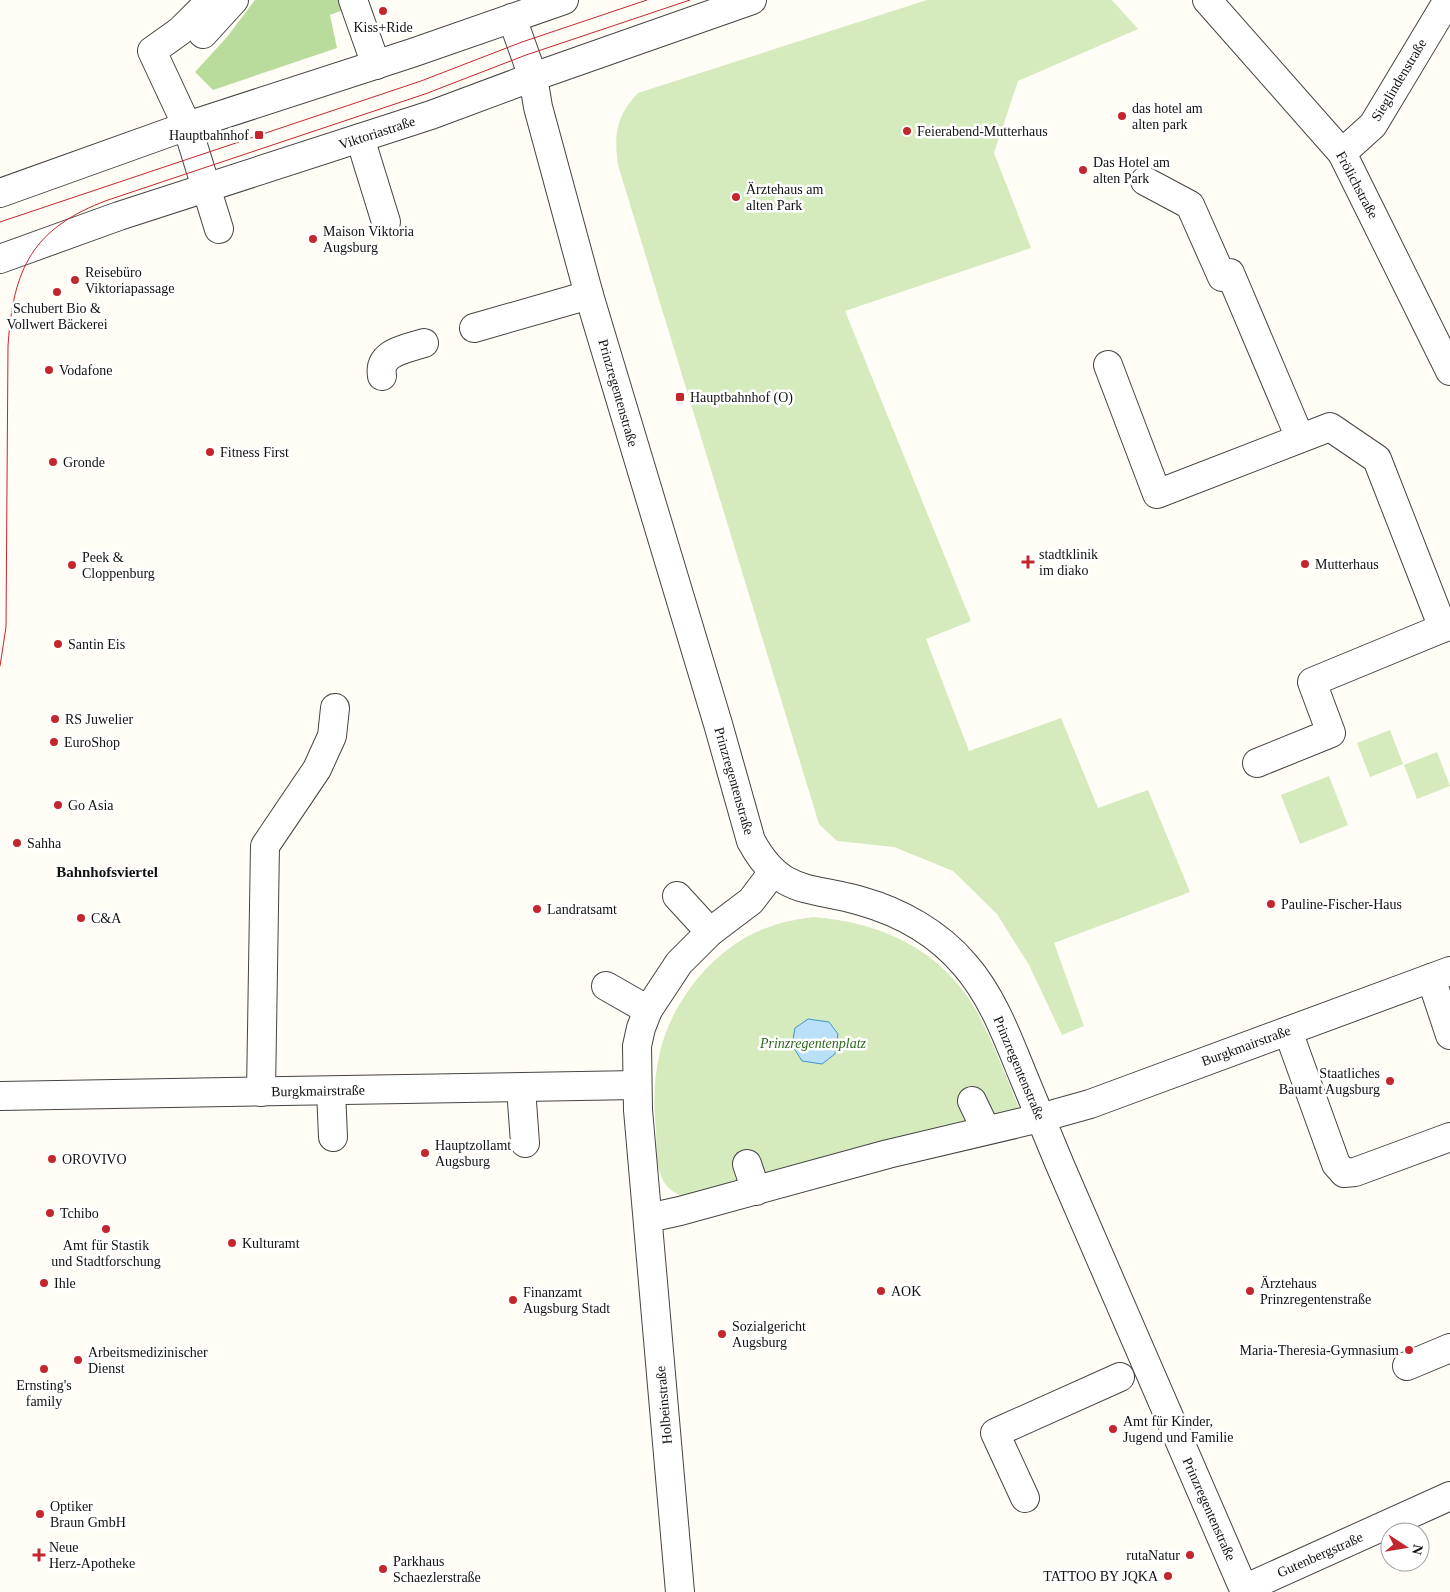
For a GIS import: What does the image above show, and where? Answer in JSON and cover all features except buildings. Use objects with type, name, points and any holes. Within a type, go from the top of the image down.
[{"type":"street","points":[[211,0],[180,31],[152,51],[182,117],[219,229]]},
{"type":"street","points":[[182,117],[172,59],[206,32],[234,0]]},
{"type":"street","points":[[353,0],[376,65]]},
{"type":"street","points":[[0,193],[182,117],[376,65],[564,0]]},
{"type":"street","name":"Viktoriastraße","points":[[0,259],[56,238],[431,116],[533,77],[752,0]]},
{"type":"street","name":"Frölichstraße","points":[[1208,0],[1342,153],[1450,371]]},
{"type":"street","name":"Sieglindenstraße","points":[[1342,153],[1373,125],[1448,0]]},
{"type":"street","name":"Prinzregentenstraße","points":[[512,18],[533,77],[538,107],[589,295],[751,841],[773,872],[783,880],[801,888],[862,901],[903,916],[946,946],[964,963],[979,982],[1006,1034],[1146,1366],[1245,1591]]},
{"type":"street","points":[[360,138],[386,222]]},
{"type":"street","points":[[1145,181],[1190,206],[1222,277],[1230,273],[1300,438]]},
{"type":"street","points":[[474,328],[589,295]]},
{"type":"street","points":[[382,376],[381,370],[384,360],[390,354],[424,343]]},
{"type":"street","points":[[1108,365],[1157,494],[1330,427],[1377,459],[1447,626],[1312,682],[1331,733],[1257,762]]},
{"type":"street","points":[[261,1092],[265,846],[318,769],[332,736],[335,708]]},
{"type":"street","points":[[773,872],[751,901],[710,932],[679,963],[648,1010],[640,1028],[637,1046],[637,1085],[648,1218],[888,1154],[1040,1118]]},
{"type":"street","points":[[676,896],[710,932]]},
{"type":"street","points":[[1440,974],[1450,1035]]},
{"type":"street","name":"Burgkmairstraße","points":[[1040,1118],[1090,1104],[1440,974]]},
{"type":"street","points":[[606,986],[648,1010]]},
{"type":"street","points":[[1288,1031],[1336,1164],[1344,1173],[1355,1172],[1450,1137]]},
{"type":"street","name":"Burgkmairstraße","points":[[0,1096],[637,1085]]},
{"type":"street","points":[[521,1088],[525,1142]]},
{"type":"street","points":[[331,1091],[333,1137]]},
{"type":"street","points":[[972,1101],[986,1130]]},
{"type":"street","points":[[747,1164],[756,1190]]},
{"type":"street","name":"Holbeinstraße","points":[[648,1218],[680,1592]]},
{"type":"street","points":[[1408,1366],[1450,1348]]},
{"type":"street","points":[[1025,1498],[995,1433],[1120,1378]]},
{"type":"street","name":"Gutenbergstraße","points":[[1245,1591],[1450,1496]]},
{"type":"green space","points":[[255,0],[346,0],[348,8],[330,15],[337,48],[213,90],[195,72],[227,37]]},
{"type":"green space","points":[[927,0],[1112,0],[1138,29],[1018,81],[994,153],[1031,248],[845,311],[971,621],[926,639],[969,751],[1061,718],[1098,808],[1148,790],[1190,892],[1054,943],[1084,1026],[1062,1035],[1029,965],[997,914],[953,871],[894,847],[837,841],[819,824],[618,165],[616,144],[618,126],[625,110],[638,93]]},
{"type":"green space","points":[[1390,730],[1403,764],[1370,777],[1357,743]]},
{"type":"green space","points":[[1437,752],[1450,786],[1417,799],[1404,765]]},
{"type":"green space","points":[[1329,776],[1348,825],[1300,844],[1281,795]]},
{"type":"green space","name":"Prinzregentenplatz","points":[[813,917],[862,925],[885,933],[906,942],[927,955],[945,970],[962,989],[976,1010],[1022,1115],[687,1199],[671,1190],[659,1170],[655,1090],[656,1071],[666,1032],[675,1012],[687,993],[716,959],[752,934],[777,924]]},
{"type":"water","points":[[808,1019],[829,1022],[838,1034],[835,1054],[822,1064],[802,1061],[792,1045],[795,1028]]},
{"type":"tram line","points":[[0,222],[421,81],[522,42],[647,0]]},
{"type":"tram line","points":[[0,666],[6,627],[8,346],[15,295],[22,273],[31,255],[44,238],[61,224],[82,211],[108,200],[425,94],[526,55],[690,0]]},
{"type":"place","name":"Kiss+Ride","points":[[383,11]]},
{"type":"place","name":"das hotel am alten park","points":[[1122,116]]},
{"type":"place","name":"Feierabend-Mutterhaus","points":[[907,131]]},
{"type":"place","name":"Hauptbahnhof","points":[[259,135]]},
{"type":"place","name":"Das Hotel am alten Park","points":[[1083,170]]},
{"type":"place","name":"Ärztehaus am alten Park","points":[[736,197]]},
{"type":"place","name":"Maison Viktoria Augsburg","points":[[313,239]]},
{"type":"place","name":"Reisebüro Viktoriapassage","points":[[75,280]]},
{"type":"place","name":"Schubert Bio & Vollwert Bäckerei","points":[[57,292]]},
{"type":"place","name":"Vodafone","points":[[49,370]]},
{"type":"place","name":"Hauptbahnhof (O)","points":[[680,397]]},
{"type":"place","name":"Fitness First","points":[[210,452]]},
{"type":"place","name":"Gronde","points":[[53,462]]},
{"type":"place","name":"stadtklinik im diako","points":[[1028,562]]},
{"type":"place","name":"Mutterhaus","points":[[1305,564]]},
{"type":"place","name":"Peek & Cloppenburg","points":[[72,565]]},
{"type":"place","name":"Santin Eis","points":[[58,644]]},
{"type":"place","name":"RS Juwelier","points":[[55,719]]},
{"type":"place","name":"EuroShop","points":[[54,742]]},
{"type":"place","name":"Go Asia","points":[[58,805]]},
{"type":"place","name":"Sahha","points":[[17,843]]},
{"type":"place","name":"Pauline-Fischer-Haus","points":[[1271,904]]},
{"type":"place","name":"Landratsamt","points":[[537,909]]},
{"type":"place","name":"C&A","points":[[81,918]]},
{"type":"place","name":"Staatliches Bauamt Augsburg","points":[[1390,1081]]},
{"type":"place","name":"Hauptzollamt Augsburg","points":[[425,1153]]},
{"type":"place","name":"OROVIVO","points":[[52,1159]]},
{"type":"place","name":"Tchibo","points":[[50,1213]]},
{"type":"place","name":"Amt für Stastik und Stadtforschung","points":[[106,1229]]},
{"type":"place","name":"Kulturamt","points":[[232,1243]]},
{"type":"place","name":"Ihle","points":[[44,1283]]},
{"type":"place","name":"AOK","points":[[881,1291]]},
{"type":"place","name":"Ärztehaus Prinzregentenstraße","points":[[1250,1291]]},
{"type":"place","name":"Finanzamt Augsburg Stadt","points":[[513,1300]]},
{"type":"place","name":"Sozialgericht Augsburg","points":[[722,1334]]},
{"type":"place","name":"Maria-Theresia-Gymnasium","points":[[1409,1350]]},
{"type":"place","name":"Arbeitsmedizinischer Dienst","points":[[78,1360]]},
{"type":"place","name":"Ernsting's family","points":[[44,1369]]},
{"type":"place","name":"Amt für Kinder, Jugend und Familie","points":[[1113,1429]]},
{"type":"place","name":"Optiker Braun GmbH","points":[[40,1514]]},
{"type":"place","name":"Neue Herz-Apotheke","points":[[39,1555]]},
{"type":"place","name":"rutaNatur","points":[[1190,1555]]},
{"type":"place","name":"Parkhaus Schaezlerstraße","points":[[383,1569]]},
{"type":"place","name":"TATTOO BY JQKA","points":[[1168,1576]]},
{"type":"district","name":"Bahnhofsviertel","points":[[107,872]]}]
